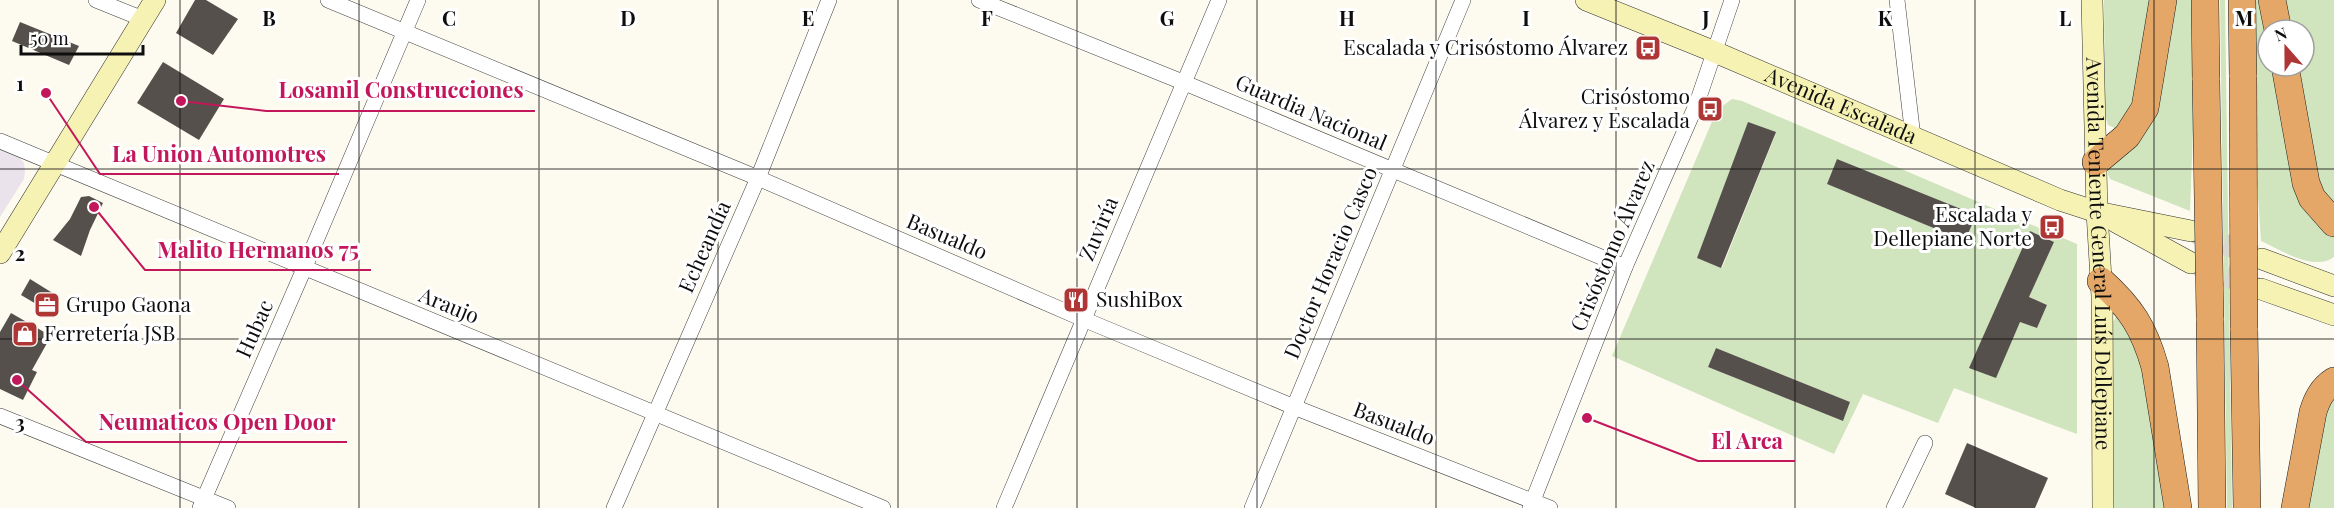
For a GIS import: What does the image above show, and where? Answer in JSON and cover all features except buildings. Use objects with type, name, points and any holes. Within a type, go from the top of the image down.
[{"type":"highway","points":[[2096,162],[2127,136],[2145,108],[2163,0]]},
{"type":"highway","points":[[2205,0],[2212,508]]},
{"type":"highway","points":[[2242,0],[2247,508]]},
{"type":"highway","points":[[2272,0],[2276,18]]},
{"type":"highway","points":[[2287,78],[2306,183],[2312,198],[2334,223]]},
{"type":"highway","points":[[2101,281],[2121,299],[2133,315],[2149,346],[2155,367],[2178,508]]},
{"type":"highway","points":[[2295,508],[2316,400],[2334,381]]},
{"type":"main road","points":[[0,253],[155,0]]},
{"type":"main road","name":"Avenida Escalada","points":[[1586,0],[1715,52],[2060,200],[2097,212],[2191,231]]},
{"type":"main road","name":"Avenida Teniente General Luís Dellepiane","points":[[2092,0],[2101,281],[2103,508]]},
{"type":"main road","name":"Avenida Escalada","points":[[2097,212],[2191,263]]},
{"type":"main road","points":[[2262,259],[2334,286]]},
{"type":"main road","points":[[2261,289],[2334,315]]},
{"type":"street","points":[[96,0],[143,19]]},
{"type":"street","name":"Basualdo","points":[[328,0],[758,178],[1083,319],[1294,407],[1532,505],[1550,508]]},
{"type":"street","name":"Hubac","points":[[202,503],[304,269],[417,0]]},
{"type":"street","name":"Echeandía","points":[[614,508],[758,178],[829,0]]},
{"type":"street","name":"Guardia Nacional","points":[[979,0],[1185,83],[1625,267]]},
{"type":"street","name":"Zuviría","points":[[1004,508],[1219,0]]},
{"type":"street","name":"Doctor Horacio Casco","points":[[1252,508],[1463,0]]},
{"type":"street","name":"Crisóstomo Álvarez","points":[[1532,505],[1625,267],[1697,103],[1732,0]]},
{"type":"street","points":[[1897,0],[1913,137]]},
{"type":"street","name":"Araujo","points":[[0,141],[883,508]]},
{"type":"street","points":[[0,416],[202,503],[228,508]]},
{"type":"street","points":[[1894,508],[1925,443]]},
{"type":"shaded area","points":[[0,147],[18,156],[24,163],[25,172],[24,179],[0,217]]},
{"type":"green space","points":[[2104,0],[2153,0],[2137,108],[2117,129],[2108,125],[2105,115]]},
{"type":"green space","points":[[2166,0],[2192,0],[2193,130],[2190,211],[2110,179],[2108,173]]},
{"type":"green space","points":[[2220,0],[2225,0],[2232,508],[2227,508]]},
{"type":"green space","points":[[2254,0],[2264,0],[2266,18],[2256,18],[2256,78],[2283,78],[2334,230],[2334,257],[2326,261],[2307,261],[2261,241],[2255,154]]},
{"type":"green space","points":[[2278,0],[2334,0],[2334,209],[2317,193],[2294,78],[2316,78],[2316,18],[2282,18]]},
{"type":"green space","points":[[1732,99],[1742,101],[2077,244],[2077,434],[1954,388],[1938,423],[1863,394],[1834,454],[1612,356],[1717,110]],"holes":[[[1776,133],[1722,268],[1697,258]],[[1837,159],[1976,215],[1965,241],[1827,184]],[[2030,231],[2054,242],[2029,297],[2047,305],[2037,328],[2020,322]],[[1716,348],[1850,402],[1843,421],[1708,367]]]},
{"type":"green space","points":[[2117,315],[2136,323],[2171,508],[2114,508],[2113,322]]},
{"type":"green space","points":[[2334,399],[2334,508],[2304,508],[2326,401]]},
{"type":"tunnel","points":[[2195,233],[2255,256]]},
{"type":"tunnel","points":[[2197,265],[2258,288]]},
{"type":"place","name":"Escalada y Crisóstomo Álvarez","points":[[1648,48]]},
{"type":"place","name":"La Union Automotres","points":[[46,93]]},
{"type":"place","name":"Losamil Construcciones","points":[[181,101]]},
{"type":"place","name":"Crisóstomo Álvarez y Escalada","points":[[1710,109]]},
{"type":"place","name":"Malito Hermanos 75","points":[[94,207]]},
{"type":"place","name":"Escalada y Dellepiane Norte","points":[[2052,227]]},
{"type":"place","name":"SushiBox","points":[[1076,300]]},
{"type":"place","name":"Grupo Gaona","points":[[47,305]]},
{"type":"place","name":"Ferretería JSB","points":[[25,334]]},
{"type":"place","name":"Neumaticos Open Door","points":[[17,380]]},
{"type":"place","name":"El Arca","points":[[1587,418]]}]
